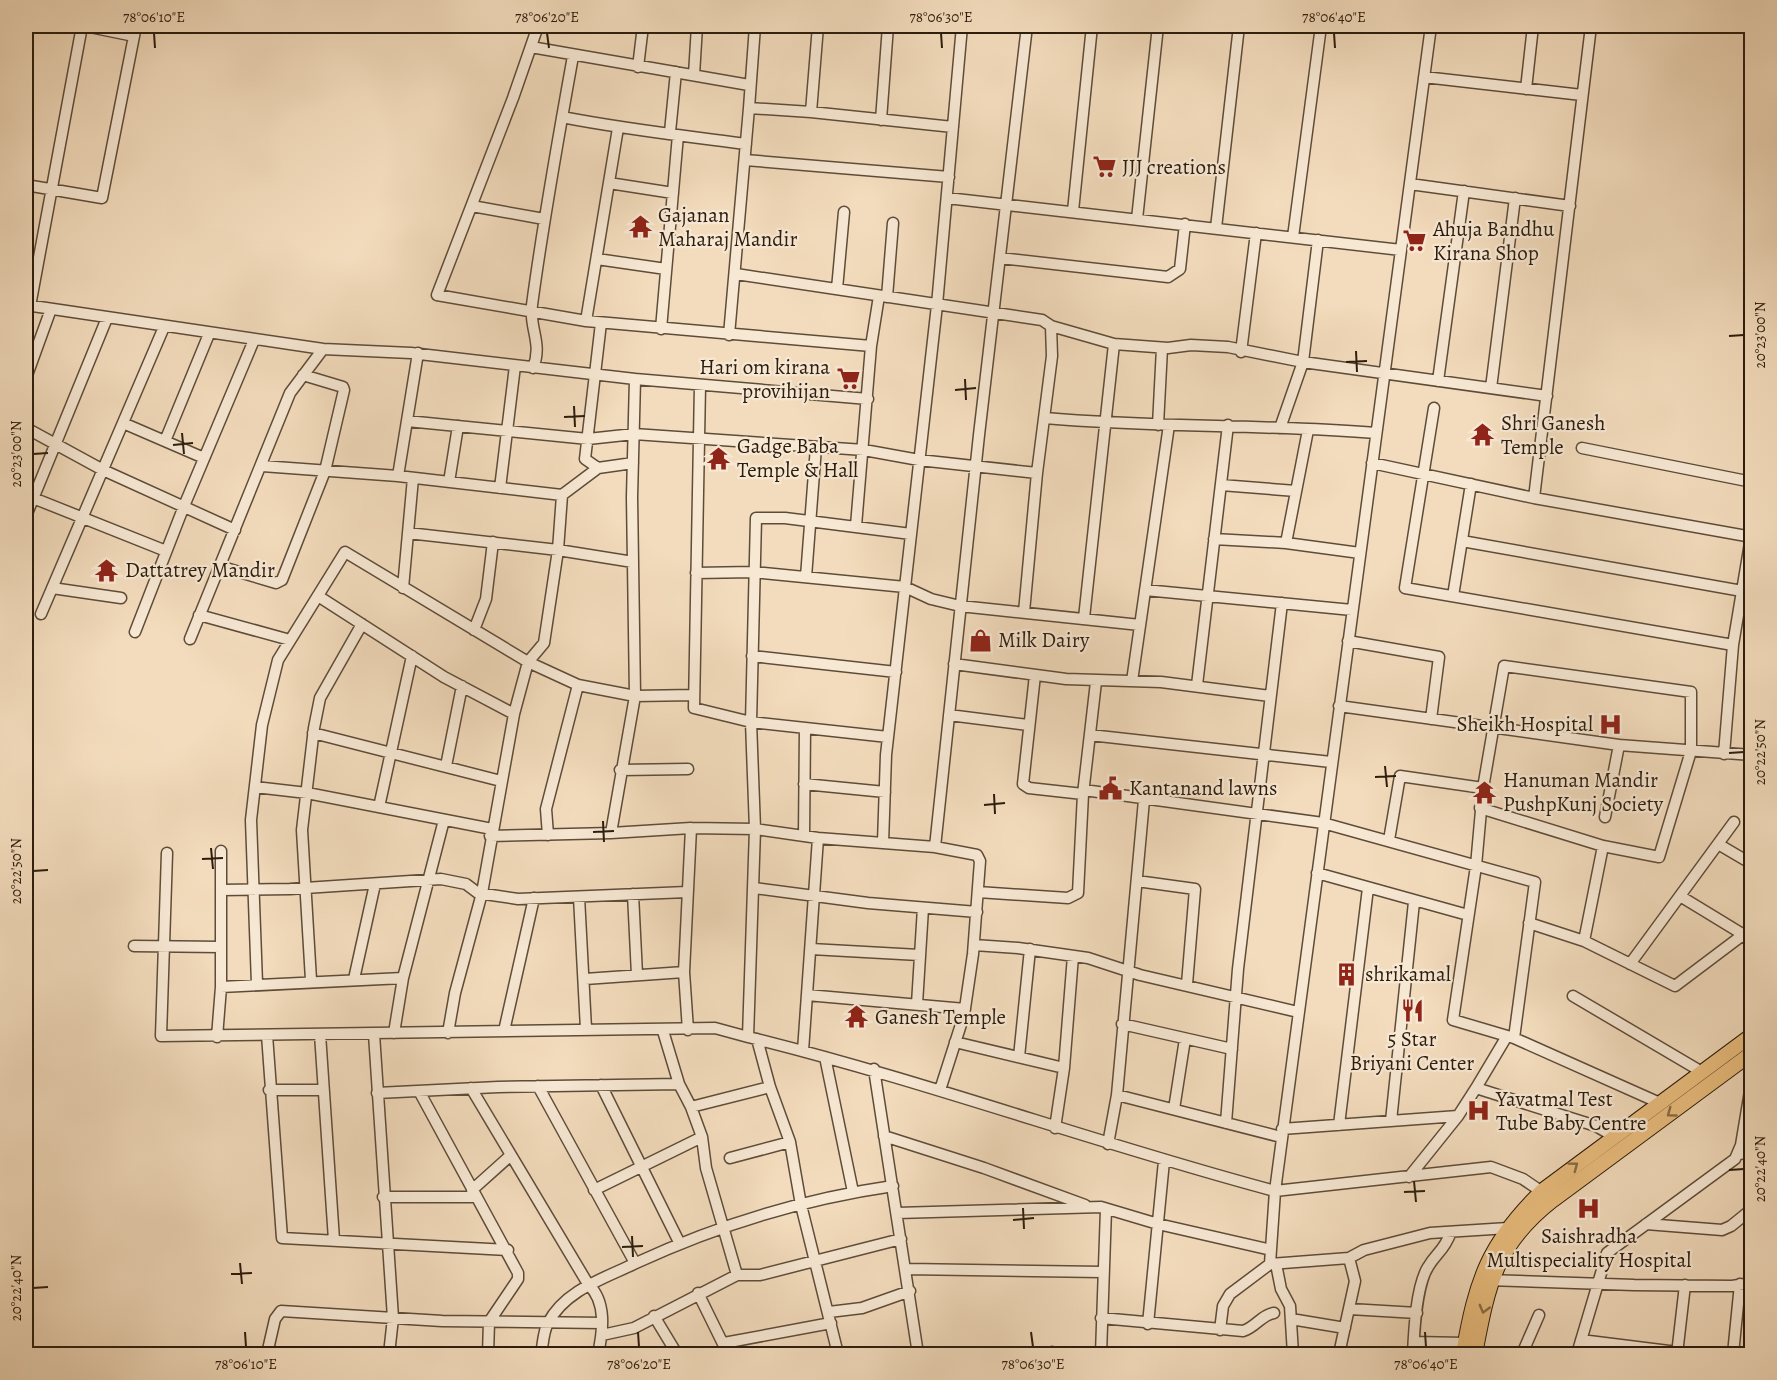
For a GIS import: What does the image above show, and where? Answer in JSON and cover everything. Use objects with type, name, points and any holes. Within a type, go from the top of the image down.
[{"type":"main road","points":[[1475,1354],[1491,1252],[1508,1228],[1616,1137],[1662,1104],[1684,1094],[1701,1072],[1752,1035]]},
{"type":"main road","points":[[1464,1349],[1487,1280],[1512,1238],[1548,1195],[1684,1094],[1752,1053]]},
{"type":"street","points":[[26,185],[53,190],[102,198],[135,31],[84,26],[53,190],[28,306],[323,349],[418,353],[596,376],[867,399]]},
{"type":"street","points":[[538,26],[437,295],[531,309],[601,323],[871,346]]},
{"type":"street","points":[[638,66],[643,26]]},
{"type":"street","points":[[694,75],[697,26]]},
{"type":"street","points":[[729,335],[736,274],[755,26]]},
{"type":"street","points":[[811,112],[818,26]]},
{"type":"street","points":[[881,120],[888,26]]},
{"type":"street","points":[[883,843],[888,737],[937,305],[962,26]]},
{"type":"street","points":[[935,847],[975,465],[1027,26]]},
{"type":"street","points":[[1073,211],[1092,26]]},
{"type":"street","points":[[1137,219],[1158,26]]},
{"type":"street","points":[[1216,228],[1239,26]]},
{"type":"street","points":[[1293,237],[1321,26]]},
{"type":"street","points":[[1293,1354],[1290,1306],[1281,1289],[1270,1250],[1281,1133],[1431,26]]},
{"type":"street","points":[[1526,89],[1533,26]]},
{"type":"street","points":[[1534,498],[1591,26]]},
{"type":"street","points":[[531,47],[749,85]]},
{"type":"street","points":[[533,368],[538,347],[531,309],[544,219],[573,56]]},
{"type":"street","points":[[661,329],[672,193],[676,72]]},
{"type":"street","points":[[1424,77],[1582,94]]},
{"type":"street","points":[[748,108],[811,112],[953,127]]},
{"type":"street","points":[[562,117],[618,128],[674,133],[746,144]]},
{"type":"street","points":[[586,321],[618,128]]},
{"type":"street","points":[[745,160],[949,177]]},
{"type":"street","points":[[609,183],[672,193]]},
{"type":"street","points":[[1410,184],[1570,206]]},
{"type":"street","points":[[1438,381],[1464,191]]},
{"type":"street","points":[[947,198],[1401,250]]},
{"type":"street","points":[[1491,388],[1515,198]]},
{"type":"street","points":[[472,206],[544,219]]},
{"type":"street","points":[[837,289],[843,212]]},
{"type":"street","points":[[856,526],[871,346],[883,296],[893,223]]},
{"type":"street","points":[[1000,258],[1168,277],[1180,269],[1185,224]]},
{"type":"street","points":[[1241,352],[1256,233]]},
{"type":"street","points":[[1280,428],[1303,362],[1318,240]]},
{"type":"street","points":[[597,258],[666,269]]},
{"type":"street","points":[[736,274],[1042,320],[1051,326],[1114,344],[1162,348],[1212,346],[1303,362],[1547,396]]},
{"type":"street","points":[[26,378],[51,309]]},
{"type":"street","points":[[26,516],[108,318]]},
{"type":"street","points":[[598,468],[585,459],[601,323]]},
{"type":"street","points":[[1024,612],[1037,473],[1052,356],[1051,326]]},
{"type":"street","points":[[41,614],[164,327]]},
{"type":"street","points":[[165,441],[209,334]]},
{"type":"street","points":[[135,632],[184,506],[254,340]]},
{"type":"street","points":[[1084,618],[1114,344]]},
{"type":"street","points":[[1132,681],[1145,590],[1163,425],[1162,348]]},
{"type":"street","points":[[190,639],[290,393],[323,349]]},
{"type":"street","points":[[398,476],[418,353]]},
{"type":"street","points":[[500,488],[515,366]]},
{"type":"street","points":[[219,566],[280,583],[325,471],[344,390],[343,387],[303,375]]},
{"type":"street","points":[[611,833],[620,770],[635,696],[633,462],[635,379]]},
{"type":"street","points":[[700,385],[694,708],[751,722],[888,737]]},
{"type":"street","points":[[1434,408],[1405,588],[1732,645]]},
{"type":"street","points":[[1045,418],[1105,423],[1228,425],[1376,433]]},
{"type":"street","points":[[407,421],[588,439],[634,434],[864,450],[920,460],[1037,473]]},
{"type":"street","points":[[123,423],[204,458]]},
{"type":"street","points":[[1197,685],[1228,425]]},
{"type":"street","points":[[449,482],[458,426]]},
{"type":"street","points":[[26,428],[55,446],[103,470],[236,530]]},
{"type":"street","points":[[1286,543],[1308,430]]},
{"type":"street","points":[[806,577],[816,447]]},
{"type":"street","points":[[1582,448],[1752,482]]},
{"type":"street","points":[[262,466],[398,476],[562,495],[598,468],[633,462]]},
{"type":"street","points":[[1372,463],[1534,498],[1751,535],[1732,645],[1724,754]]},
{"type":"street","points":[[403,588],[413,478]]},
{"type":"street","points":[[1453,596],[1471,484]]},
{"type":"street","points":[[1221,485],[1296,491]]},
{"type":"street","points":[[448,1033],[455,993],[482,893],[491,832],[514,714],[528,662],[544,643],[558,550],[562,495]]},
{"type":"street","points":[[33,498],[166,551]]},
{"type":"street","points":[[838,1354],[801,1205],[789,1142],[753,1038],[756,829],[751,722],[756,518],[811,521],[911,534]]},
{"type":"street","points":[[408,533],[558,550],[633,562]]},
{"type":"street","points":[[1214,539],[1286,543],[1360,553]]},
{"type":"street","points":[[1462,541],[1743,591]]},
{"type":"street","points":[[474,630],[486,599],[493,542]]},
{"type":"street","points":[[257,984],[251,820],[262,725],[278,660],[345,552],[528,662],[578,685],[635,696],[694,695]]},
{"type":"street","points":[[696,573],[753,572],[905,587],[931,599],[960,606],[1140,625]]},
{"type":"street","points":[[52,588],[120,598]]},
{"type":"street","points":[[1145,590],[1352,610]]},
{"type":"street","points":[[318,596],[412,656],[514,714]]},
{"type":"street","points":[[1226,1123],[1236,998],[1281,603]]},
{"type":"street","points":[[199,615],[290,640]]},
{"type":"street","points":[[311,981],[302,830],[313,733],[320,698],[362,624]]},
{"type":"street","points":[[1348,641],[1439,657],[1431,719]]},
{"type":"street","points":[[379,807],[412,656]]},
{"type":"street","points":[[752,656],[896,672]]},
{"type":"street","points":[[954,664],[1096,682],[1132,681],[1197,685],[1270,696]]},
{"type":"street","points":[[1480,808],[1603,846],[1659,857],[1691,751],[1692,696],[1688,690],[1504,666],[1480,808],[1476,866],[1453,1020],[1510,1037],[1662,1104]]},
{"type":"street","points":[[1035,675],[1023,780],[1025,787],[1083,792],[1323,823],[1534,882],[1510,1037],[1458,1116],[1409,1177]]},
{"type":"street","points":[[978,892],[1068,898],[1075,896],[1079,887],[1083,792],[1096,682]]},
{"type":"street","points":[[548,836],[546,809],[578,685]]},
{"type":"street","points":[[446,766],[462,686]]},
{"type":"street","points":[[1339,705],[1619,745],[1752,755]]},
{"type":"street","points":[[949,716],[1028,726]]},
{"type":"street","points":[[804,836],[805,728]]},
{"type":"street","points":[[313,733],[501,781]]},
{"type":"street","points":[[1090,735],[1331,762]]},
{"type":"street","points":[[1605,817],[1619,745]]},
{"type":"street","points":[[620,770],[688,769]]},
{"type":"street","points":[[1389,840],[1400,776],[1483,788]]},
{"type":"street","points":[[804,784],[885,792]]},
{"type":"street","points":[[255,787],[307,793],[444,820],[491,832],[548,836],[691,828],[756,829],[818,838],[935,847],[977,855],[980,861],[977,912],[965,1009],[940,1090]]},
{"type":"street","points":[[1108,1144],[1117,1095],[1143,800]]},
{"type":"street","points":[[394,1033],[403,978],[444,820]]},
{"type":"street","points":[[1630,964],[1734,822]]},
{"type":"street","points":[[688,1030],[684,972],[691,828]]},
{"type":"street","points":[[803,1051],[818,838]]},
{"type":"street","points":[[1718,844],[1752,864]]},
{"type":"street","points":[[1584,941],[1603,846]]},
{"type":"street","points":[[217,1037],[221,987],[221,851]]},
{"type":"street","points":[[167,853],[161,1036],[217,1037],[586,1029],[663,1031],[715,1028],[874,1069],[1055,1128],[1275,1191],[1491,1167],[1523,1179],[1548,1195]]},
{"type":"street","points":[[1317,873],[1414,902],[1468,915]]},
{"type":"street","points":[[222,890],[304,888],[441,879],[465,884],[482,893],[534,898],[687,892]]},
{"type":"street","points":[[1137,881],[1195,889],[1186,984]]},
{"type":"street","points":[[354,980],[375,884]]},
{"type":"street","points":[[754,888],[923,908],[977,912]]},
{"type":"street","points":[[1338,1125],[1368,888]]},
{"type":"street","points":[[633,894],[637,975]]},
{"type":"street","points":[[1680,896],[1748,931],[1752,944]]},
{"type":"street","points":[[579,897],[586,1029]]},
{"type":"street","points":[[504,1031],[534,898]]},
{"type":"street","points":[[1391,1121],[1414,902]]},
{"type":"street","points":[[917,1005],[923,908]]},
{"type":"street","points":[[1529,923],[1584,941],[1675,986],[1748,931]]},
{"type":"street","points":[[974,945],[1073,956],[1298,1012]]},
{"type":"street","points":[[134,946],[221,947]]},
{"type":"street","points":[[811,949],[919,955]]},
{"type":"street","points":[[1019,1057],[1030,950]]},
{"type":"street","points":[[1055,1128],[1064,1068],[1073,956]]},
{"type":"street","points":[[585,979],[684,972]]},
{"type":"street","points":[[221,987],[403,978]]},
{"type":"street","points":[[807,995],[965,1009]]},
{"type":"street","points":[[1573,996],[1701,1072]]},
{"type":"street","points":[[1122,1024],[1232,1049]]},
{"type":"street","points":[[663,1031],[679,1084],[691,1107],[702,1137],[706,1168],[736,1275]]},
{"type":"street","points":[[320,1034],[322,1090],[334,1240]]},
{"type":"street","points":[[374,1034],[383,1197],[393,1318],[389,1354]]},
{"type":"street","points":[[267,1035],[269,1090],[281,1235],[284,1239],[508,1250]]},
{"type":"street","points":[[1174,1109],[1185,1039]]},
{"type":"street","points":[[955,1042],[1064,1068]]},
{"type":"street","points":[[825,1057],[853,1192]]},
{"type":"street","points":[[874,1069],[907,1269],[918,1354]]},
{"type":"street","points":[[1577,1354],[1607,1253],[1739,1154],[1752,1079]]},
{"type":"street","points":[[377,1093],[538,1086],[679,1084]]},
{"type":"street","points":[[601,1085],[680,1242]]},
{"type":"street","points":[[538,1086],[635,1263]]},
{"type":"street","points":[[691,1107],[770,1087]]},
{"type":"street","points":[[471,1088],[588,1284],[598,1295],[602,1323],[598,1354]]},
{"type":"street","points":[[1476,1088],[1596,1126],[1616,1137]]},
{"type":"street","points":[[269,1090],[322,1090]]},
{"type":"street","points":[[419,1091],[474,1193],[508,1250],[518,1279],[489,1322],[488,1354]]},
{"type":"street","points":[[1117,1095],[1226,1123],[1281,1133],[1338,1125],[1458,1116]]},
{"type":"street","points":[[885,1136],[984,1168],[1092,1208]]},
{"type":"street","points":[[594,1190],[702,1137]]},
{"type":"street","points":[[730,1158],[789,1142]]},
{"type":"street","points":[[1739,1154],[1752,1152]]},
{"type":"street","points":[[383,1197],[474,1193],[511,1155]]},
{"type":"street","points":[[1148,1323],[1164,1161]]},
{"type":"street","points":[[541,1354],[548,1323],[567,1300],[588,1284],[680,1242],[749,1217],[853,1192],[892,1186]]},
{"type":"street","points":[[897,1213],[1106,1209],[1158,1224],[1270,1250]]},
{"type":"street","points":[[1101,1354],[1102,1272],[1106,1209]]},
{"type":"street","points":[[1647,1224],[1722,1230],[1731,1226],[1752,1209]]},
{"type":"street","points":[[1220,1330],[1223,1306],[1230,1294],[1273,1264],[1349,1258],[1364,1250],[1408,1238],[1471,1228],[1508,1228]]},
{"type":"street","points":[[1413,1354],[1417,1313],[1428,1266],[1445,1248],[1451,1232]]},
{"type":"street","points":[[602,1335],[634,1328],[736,1275],[760,1275],[816,1262],[841,1252],[902,1239]]},
{"type":"street","points":[[1339,1354],[1355,1281],[1349,1258]]},
{"type":"street","points":[[907,1269],[1102,1272]]},
{"type":"street","points":[[1487,1280],[1597,1284],[1746,1283],[1732,1354]]},
{"type":"street","points":[[1581,1340],[1677,1353],[1685,1285]]},
{"type":"street","points":[[724,1343],[830,1318],[910,1291]]},
{"type":"street","points":[[698,1293],[729,1354]]},
{"type":"street","points":[[1350,1309],[1417,1313]]},
{"type":"street","points":[[267,1354],[275,1319],[281,1311],[489,1322],[602,1323]]},
{"type":"street","points":[[1101,1318],[1220,1330],[1250,1329],[1264,1316],[1274,1313]]},
{"type":"street","points":[[1522,1354],[1539,1315]]},
{"type":"street","points":[[654,1316],[677,1354]]},
{"type":"street","points":[[1291,1319],[1345,1328]]},
{"type":"street","points":[[1414,1342],[1464,1349]]},
{"type":"place","name":"JJJ creations","points":[[1104,167]]},
{"type":"place","name":"Gajanan Maharaj Mandir","points":[[640,227]]},
{"type":"place","name":"Ahuja Bandhu Kirana Shop","points":[[1415,241]]},
{"type":"place","name":"Hari om kirana provihijan","points":[[848,379]]},
{"type":"place","name":"Shri Ganesh Temple","points":[[1483,435]]},
{"type":"place","name":"Gadge Baba Temple & Hall","points":[[719,458]]},
{"type":"place","name":"Dattatrey Mandir","points":[[107,570]]},
{"type":"place","name":"Milk Dairy","points":[[980,640]]},
{"type":"place","name":"Sheikh Hospital","points":[[1611,724]]},
{"type":"place","name":"Kantanand lawns","points":[[1111,788]]},
{"type":"place","name":"Hanuman Mandir PushpKunj Society","points":[[1485,792]]},
{"type":"place","name":"shrikamal","points":[[1347,974]]},
{"type":"place","name":"5 Star Briyani Center","points":[[1412,1011]]},
{"type":"place","name":"Ganesh Temple","points":[[857,1017]]},
{"type":"place","name":"Yavatmal Test Tube Baby Centre","points":[[1478,1111]]},
{"type":"place","name":"Saishradha Multispeciality Hospital","points":[[1589,1208]]}]
